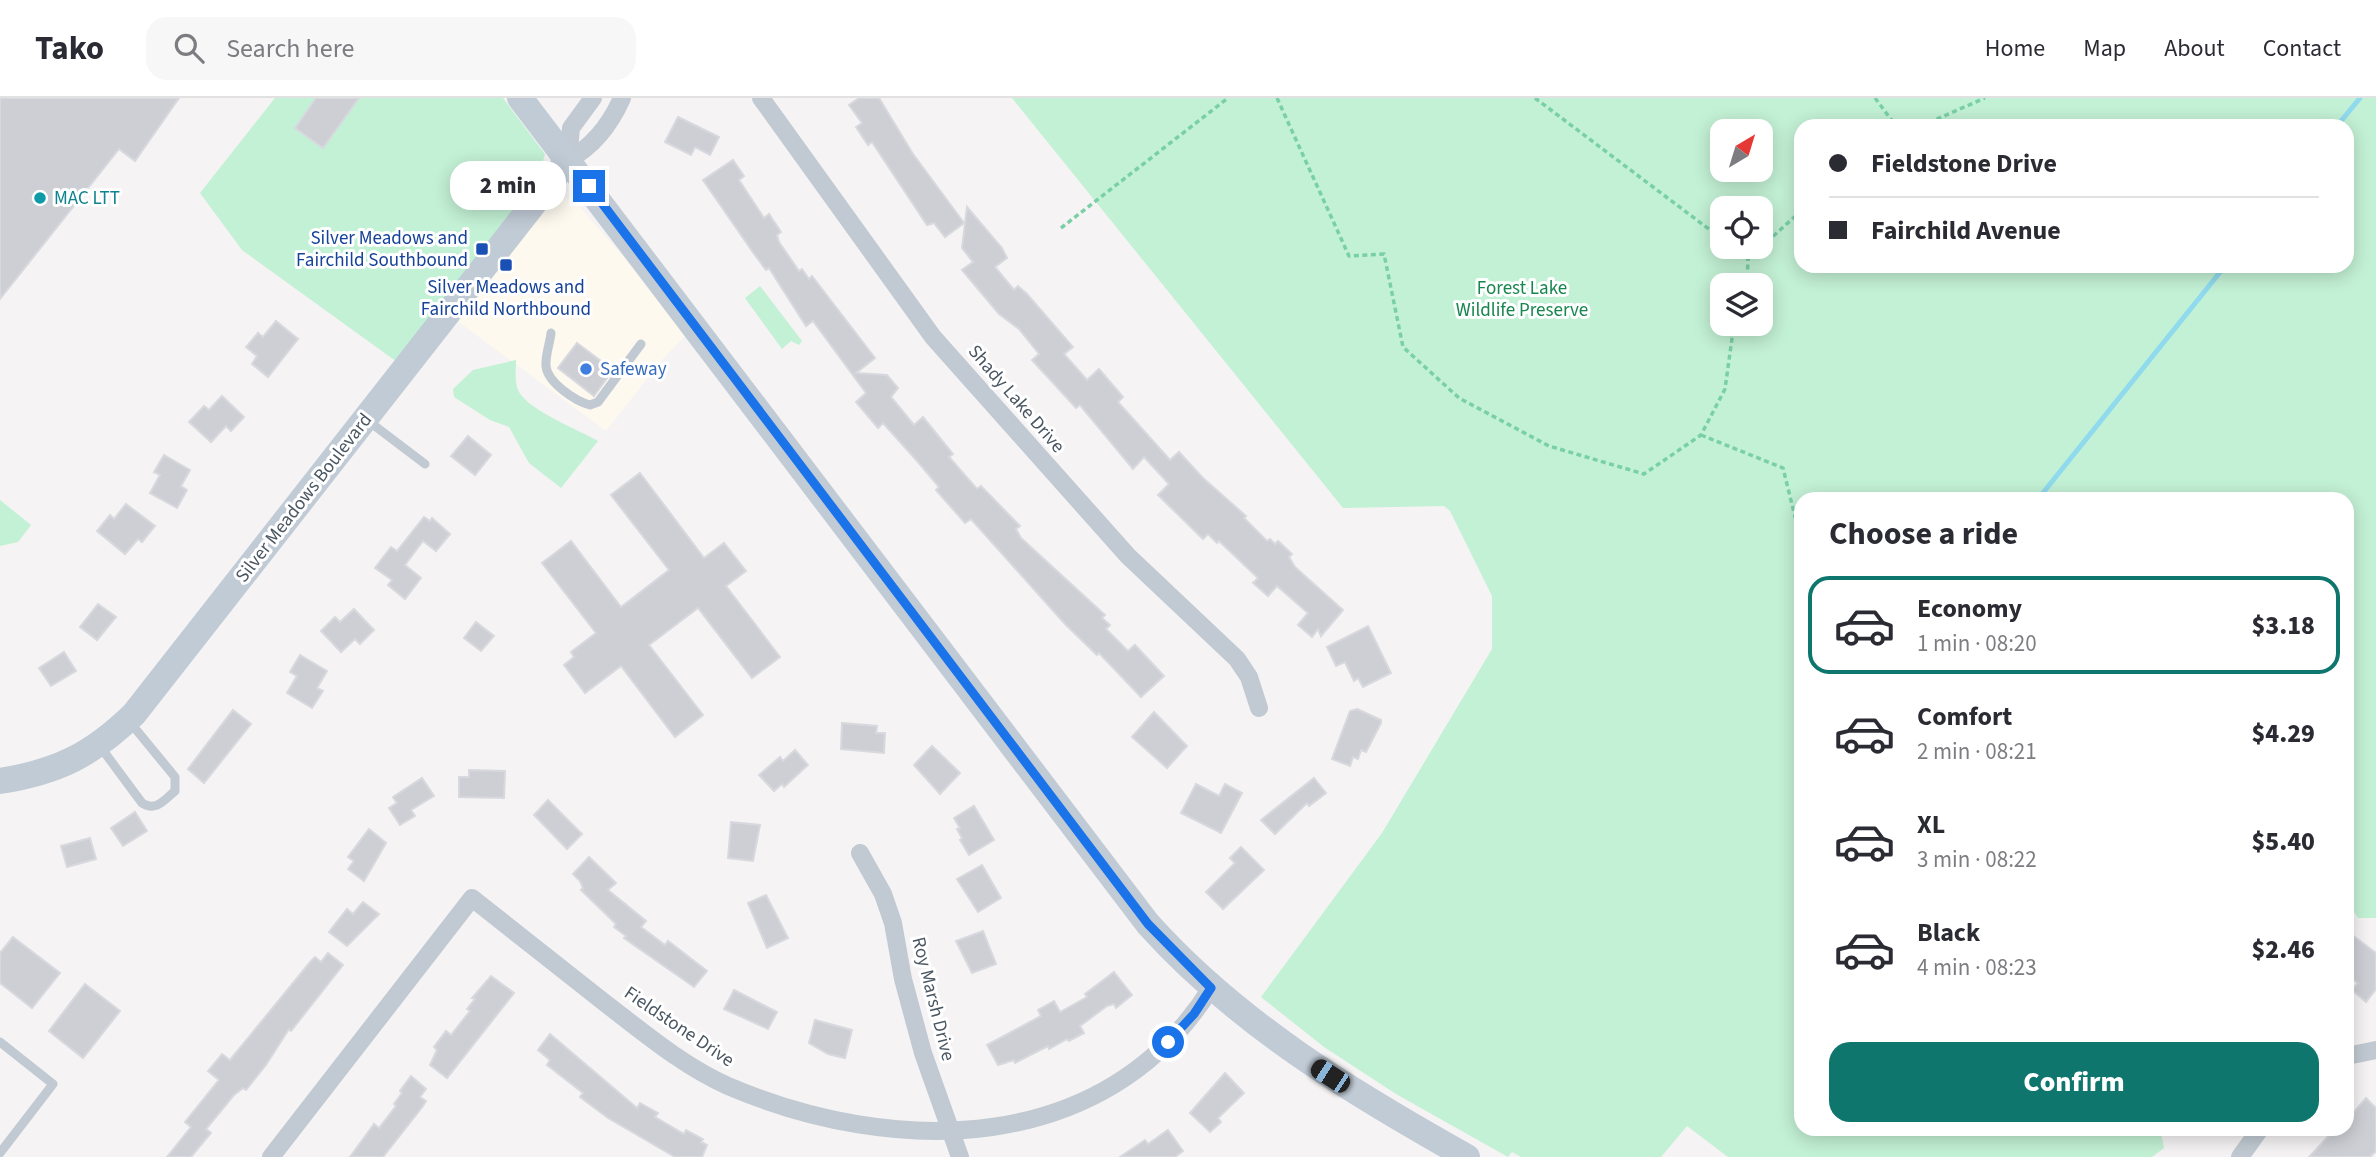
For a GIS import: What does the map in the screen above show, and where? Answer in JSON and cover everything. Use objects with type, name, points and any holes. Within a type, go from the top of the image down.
[{"type":"main road","points":[[520,98],[1148,924],[1211,988],[1316,1067],[1467,1157]]},
{"type":"main road","name":"Silver Meadows Boulevard","points":[[0,781],[48,771],[99,745],[128,720],[568,159]]},
{"type":"street","points":[[568,159],[571,128],[593,98]]},
{"type":"street","points":[[568,159],[586,149],[602,132],[622,98]]},
{"type":"street","name":"Shady Lake Drive","points":[[761,98],[933,337],[1128,556],[1237,659],[1249,677],[1259,708]]},
{"type":"street","name":"Roy Marsh Drive","points":[[860,853],[883,894],[893,923],[903,979],[923,1052],[960,1157]]},
{"type":"street","name":"Fieldstone Drive","points":[[271,1157],[472,898],[684,1061],[727,1085],[821,1117],[870,1128],[916,1133],[985,1132],[1034,1121],[1087,1100],[1116,1083],[1168,1042],[1194,1014],[1211,988]]},
{"type":"street","points":[[2354,1055],[2376,1050]]},
{"type":"street","points":[[2241,1157],[2255,1136]]},
{"type":"lane","points":[[551,333],[546,366],[549,377],[580,402],[590,405],[597,402],[640,344]]},
{"type":"lane","points":[[365,419],[425,464]]},
{"type":"lane","points":[[99,745],[126,784],[149,808],[156,807],[175,791],[175,777],[128,720]]},
{"type":"lane","points":[[0,1042],[53,1084],[0,1153]]},
{"type":"path","points":[[1061,228],[1228,98]]},
{"type":"path","points":[[1277,98],[1349,256],[1384,254],[1403,347],[1459,398],[1549,446],[1644,474],[1701,435],[1725,389],[1732,336]]},
{"type":"path","points":[[1535,98],[1710,230]]},
{"type":"path","points":[[1875,98],[1891,119]]},
{"type":"path","points":[[1936,119],[1985,98]]},
{"type":"path","points":[[1773,236],[1794,217]]},
{"type":"path","points":[[1747,273],[1748,259]]},
{"type":"path","points":[[1701,435],[1783,468],[1794,513]]},
{"type":"shaded area","points":[[572,198],[689,332],[661,361],[606,431],[456,320],[553,199]]},
{"type":"green space","points":[[275,98],[503,98],[545,154],[537,183],[397,362],[242,250],[200,193]]},
{"type":"green space","name":"Forest Lake Wildlife Preserve","points":[[1012,98],[2376,98],[2376,918],[2358,918],[2354,912],[2354,492],[1794,492],[1794,1136],[2161,1136],[2164,1148],[2152,1157],[1728,1157],[1687,1126],[1661,1157],[1521,1157],[1512,1152],[1508,1157],[1396,1094],[1324,1047],[1261,997],[1382,833],[1492,649],[1492,596],[1450,511],[1444,506],[1343,508]]},
{"type":"green space","points":[[760,286],[802,341],[799,345],[791,341],[782,349],[745,298]]},
{"type":"green space","points":[[516,360],[516,385],[525,399],[544,413],[598,441],[561,488],[529,463],[509,427],[490,420],[454,397],[453,389],[473,370]]},
{"type":"green space","points":[[0,500],[31,525],[18,542],[0,546]]},
{"type":"building","name":"MAC LTT","points":[[0,98],[179,98],[135,161],[119,149],[0,299]]},
{"type":"building","points":[[316,98],[359,98],[323,148],[295,128]]},
{"type":"building","points":[[859,98],[879,98],[913,154],[964,223],[945,237],[934,223],[927,225],[872,142],[868,145],[856,127],[862,123],[849,105]]},
{"type":"building","points":[[678,117],[719,137],[710,155],[695,147],[691,155],[665,142]]},
{"type":"building","points":[[733,160],[744,176],[739,180],[764,218],[769,214],[781,232],[777,235],[779,242],[799,271],[802,269],[809,279],[812,276],[875,358],[856,373],[887,375],[898,388],[891,397],[914,425],[923,417],[953,454],[949,457],[977,489],[981,486],[1020,526],[1016,529],[1021,538],[1105,615],[1102,618],[1110,625],[1106,629],[1128,651],[1135,645],[1164,676],[1141,697],[1099,653],[1097,655],[1065,624],[971,519],[965,523],[936,490],[939,487],[883,423],[878,428],[856,402],[866,393],[813,321],[806,326],[769,268],[766,270],[703,180]]},
{"type":"building","points":[[967,207],[1002,248],[1007,258],[995,267],[1014,290],[1018,286],[1027,294],[1073,347],[1064,354],[1087,380],[1099,369],[1123,397],[1118,402],[1170,460],[1179,452],[1203,478],[1246,516],[1244,518],[1267,541],[1270,539],[1275,544],[1278,541],[1292,554],[1289,557],[1295,567],[1343,610],[1321,636],[1318,629],[1312,637],[1298,625],[1308,613],[1277,586],[1268,596],[1253,583],[1258,578],[1219,541],[1217,543],[1208,534],[1203,539],[1158,495],[1169,484],[1144,457],[1133,469],[1080,405],[1076,408],[1032,360],[1039,354],[1019,329],[999,314],[962,270],[973,262],[962,248]]},
{"type":"building","points":[[276,321],[298,339],[268,377],[252,364],[257,356],[246,347],[258,333],[263,337]]},
{"type":"building","name":"Safeway","points":[[577,343],[613,370],[594,396],[558,368]]},
{"type":"building","points":[[222,396],[244,417],[231,431],[226,426],[211,442],[189,422],[204,406],[209,410]]},
{"type":"building","points":[[468,436],[491,455],[475,475],[451,456]]},
{"type":"building","points":[[164,455],[190,470],[181,486],[187,490],[177,508],[150,493],[160,475],[154,472]]},
{"type":"building","points":[[640,473],[704,558],[724,543],[746,571],[726,586],[780,657],[752,678],[698,608],[649,645],[703,715],[675,737],[621,666],[585,693],[564,665],[574,657],[571,652],[596,633],[542,563],[571,541],[621,607],[669,570],[611,495]]},
{"type":"building","points":[[126,504],[155,526],[142,542],[138,539],[125,554],[97,531],[110,515],[114,519]]},
{"type":"building","points":[[424,517],[430,521],[432,518],[450,534],[436,551],[423,541],[405,565],[421,578],[405,599],[388,585],[392,580],[375,568],[391,547],[397,551]]},
{"type":"building","points":[[98,604],[116,617],[97,640],[80,627]]},
{"type":"building","points":[[354,609],[374,630],[360,644],[355,639],[341,652],[321,631],[335,617],[340,622]]},
{"type":"building","points":[[476,622],[494,636],[481,651],[464,638]]},
{"type":"building","points":[[1368,626],[1391,673],[1363,687],[1358,678],[1354,681],[1345,662],[1336,666],[1327,647]]},
{"type":"building","points":[[64,652],[76,671],[51,686],[39,668]]},
{"type":"building","points":[[300,655],[327,671],[317,688],[323,691],[312,708],[287,693],[297,676],[290,672]]},
{"type":"building","points":[[1357,709],[1381,720],[1381,723],[1366,752],[1361,750],[1358,759],[1353,757],[1350,766],[1332,759],[1350,711]]},
{"type":"building","points":[[233,710],[251,724],[204,783],[188,769]]},
{"type":"building","points":[[1154,712],[1187,746],[1167,768],[1132,737]]},
{"type":"building","points":[[842,723],[877,726],[876,733],[885,733],[884,753],[841,749]]},
{"type":"building","points":[[932,746],[960,773],[940,794],[914,765]]},
{"type":"building","points":[[795,750],[808,765],[784,787],[782,784],[774,791],[759,775],[780,757],[783,761]]},
{"type":"building","points":[[469,770],[505,771],[504,798],[459,797],[459,777],[469,777]]},
{"type":"building","points":[[422,778],[434,796],[411,810],[415,816],[400,825],[389,808],[397,803],[393,797]]},
{"type":"building","points":[[1314,778],[1326,793],[1309,806],[1307,803],[1275,834],[1261,820]]},
{"type":"building","points":[[1196,784],[1219,796],[1225,784],[1242,793],[1221,833],[1181,813]]},
{"type":"building","points":[[548,800],[582,834],[567,849],[534,815]]},
{"type":"building","points":[[974,806],[994,840],[969,855],[960,840],[962,838],[957,829],[960,828],[954,818]]},
{"type":"building","points":[[135,812],[147,831],[123,846],[111,828]]},
{"type":"building","points":[[731,822],[760,825],[753,861],[728,858]]},
{"type":"building","points":[[369,829],[386,843],[364,881],[348,869],[354,861],[348,857]]},
{"type":"building","points":[[90,838],[96,859],[67,867],[61,846]]},
{"type":"building","points":[[1241,847],[1264,870],[1223,909],[1206,892],[1235,863],[1230,858]]},
{"type":"building","points":[[589,857],[616,883],[608,890],[646,921],[641,927],[665,945],[668,941],[707,971],[694,987],[624,938],[626,936],[614,927],[616,924],[581,890],[583,888],[580,881],[573,874]]},
{"type":"building","points":[[982,865],[1001,898],[978,912],[957,879]]},
{"type":"building","points":[[766,895],[788,938],[767,948],[748,903]]},
{"type":"building","points":[[363,902],[379,914],[347,946],[329,932],[347,909],[353,914]]},
{"type":"building","points":[[983,931],[996,964],[972,973],[956,941]]},
{"type":"building","points":[[2354,936],[2376,953],[2376,989],[2366,1002],[2354,992],[2358,983],[2354,980]]},
{"type":"building","points":[[13,937],[60,973],[32,1008],[0,983],[0,953]]},
{"type":"building","points":[[328,953],[343,965],[291,1031],[289,1029],[266,1065],[246,1090],[243,1088],[234,1095],[206,1129],[211,1133],[191,1157],[167,1157],[191,1127],[185,1122],[219,1080],[208,1071],[222,1054],[230,1060],[311,961],[315,957],[321,962]]},
{"type":"building","points":[[1114,972],[1132,995],[1116,1008],[1114,1004],[1107,1006],[1080,1026],[1084,1033],[1069,1041],[1067,1039],[1049,1049],[1048,1046],[1015,1063],[1014,1060],[998,1065],[987,1045],[1041,1016],[1038,1010],[1054,1001],[1060,1012],[1087,997],[1085,994]]},
{"type":"building","points":[[491,976],[514,993],[447,1078],[430,1065],[437,1050],[434,1047],[446,1031],[451,1035],[470,1011],[467,1009],[475,999],[472,998]]},
{"type":"building","points":[[85,984],[120,1011],[83,1058],[49,1031]]},
{"type":"building","points":[[734,990],[777,1012],[768,1029],[724,1009]]},
{"type":"building","points":[[815,1020],[852,1030],[845,1058],[828,1054],[809,1043]]},
{"type":"building","points":[[550,1034],[637,1108],[640,1103],[658,1113],[655,1117],[684,1134],[686,1130],[703,1139],[701,1142],[707,1145],[702,1157],[675,1157],[608,1118],[580,1097],[583,1093],[547,1065],[550,1060],[538,1050]]},
{"type":"building","points":[[1225,1073],[1244,1093],[1218,1118],[1221,1122],[1210,1132],[1190,1113]]},
{"type":"building","points":[[411,1076],[426,1089],[420,1097],[426,1101],[423,1106],[383,1157],[350,1157],[374,1124],[379,1128],[396,1106],[394,1104],[402,1093],[400,1091]]},
{"type":"building","points":[[2366,1098],[2376,1108],[2376,1151],[2370,1157],[2309,1157],[2328,1136],[2354,1136],[2354,1112]]},
{"type":"building","points":[[1168,1130],[1183,1151],[1175,1157],[1120,1157],[1145,1140],[1148,1144]]},
{"type":"waterway","points":[[2343,119],[2360,98]]},
{"type":"waterway","points":[[2044,492],[2219,273]]},
{"type":"place","name":"MAC LTT","points":[[40,198]]},
{"type":"place","name":"Silver Meadows and Fairchild Southbound","points":[[482,249]]},
{"type":"place","name":"Silver Meadows and Fairchild Northbound","points":[[506,265]]},
{"type":"place","name":"Safeway","points":[[586,369]]},
{"type":"route","points":[[589,186],[1148,924],[1211,988],[1194,1014],[1168,1042]]}]
